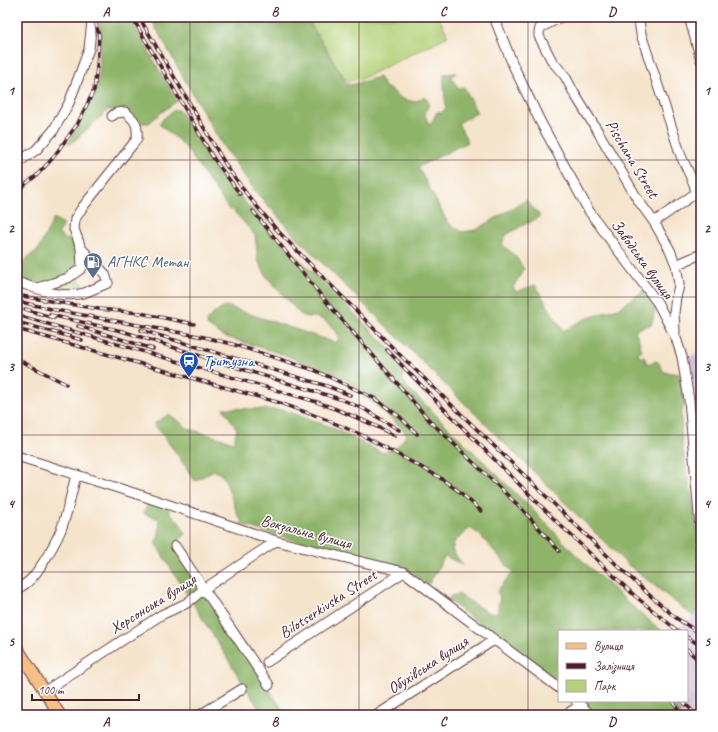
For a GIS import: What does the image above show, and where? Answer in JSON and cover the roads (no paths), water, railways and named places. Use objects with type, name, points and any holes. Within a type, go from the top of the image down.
[{"type":"main road","points":[[17,648],[45,691],[55,713]]},
{"type":"street","points":[[17,163],[36,150],[53,130],[69,103],[89,49],[92,17]]},
{"type":"street","name":"Заводська вулиця","points":[[494,17],[513,65],[540,121],[589,211],[657,302],[676,338],[686,374],[701,538]]},
{"type":"street","name":"Pischana Street","points":[[561,17],[540,28],[538,33],[539,36],[552,61],[566,76],[574,93],[638,200],[654,222],[670,250],[676,265],[679,284],[674,312],[676,338]]},
{"type":"street","points":[[638,17],[641,34],[680,156],[698,193],[654,222]]},
{"type":"street","points":[[689,17],[701,60]]},
{"type":"street","points":[[17,282],[48,292],[67,295],[84,293],[108,283],[105,274],[81,248],[71,226],[82,208],[137,139],[138,129],[133,119],[125,112],[116,113],[112,116]]},
{"type":"street","points":[[38,288],[68,278],[82,268],[81,248]]},
{"type":"street","points":[[676,265],[701,254]]},
{"type":"street","name":"Вокзальна вулиця","points":[[17,456],[143,496],[276,541],[404,572],[558,687]]},
{"type":"street","points":[[17,589],[32,578],[45,560],[59,536],[76,475]]},
{"type":"street","name":"Херсонська вулиця","points":[[45,691],[161,615],[187,603],[204,589],[276,541]]},
{"type":"street","points":[[176,546],[269,685]]},
{"type":"street","name":"Bilotserkivska Street","points":[[267,662],[404,572]]},
{"type":"street","name":"Обухівська вулиця","points":[[377,715],[494,640]]},
{"type":"street","points":[[200,715],[242,689]]},
{"type":"street","points":[[565,715],[578,703],[591,715]]},
{"type":"railway","points":[[17,191],[37,175],[52,159],[78,123],[94,90],[99,35],[94,17]]},
{"type":"railway","points":[[132,17],[214,159],[240,194]]},
{"type":"railway","points":[[139,17],[227,167],[249,197],[276,229],[398,353],[618,566],[676,618],[701,634]]},
{"type":"railway","points":[[253,211],[324,299],[430,421],[522,509],[559,551]]},
{"type":"railway","points":[[17,295],[99,309],[140,313],[194,324]]},
{"type":"railway","points":[[17,301],[55,310],[204,337],[232,344],[314,370],[374,398],[400,417],[417,434]]},
{"type":"railway","points":[[25,309],[54,318]]},
{"type":"railway","points":[[17,315],[317,402],[347,413],[395,436]]},
{"type":"railway","points":[[50,315],[122,331],[343,400],[364,409],[399,430]]},
{"type":"railway","points":[[17,322],[82,340]]},
{"type":"railway","points":[[78,326],[153,349]]},
{"type":"railway","points":[[17,329],[280,403],[327,420],[362,435],[439,477],[460,492],[481,511]]},
{"type":"railway","points":[[141,330],[327,386],[350,395]]},
{"type":"railway","points":[[387,350],[558,523],[635,596],[677,630]]},
{"type":"railway","points":[[17,359],[66,384]]},
{"type":"railway","points":[[688,638],[701,646]]},
{"type":"railway","points":[[688,650],[701,663]]},
{"type":"railway","points":[[674,702],[681,715]]},
{"type":"railway","points":[[683,702],[697,715]]},
{"type":"place","name":"АГНКС Метан","points":[[93,279]]},
{"type":"place","name":"Тритузна","points":[[189,378]]}]
